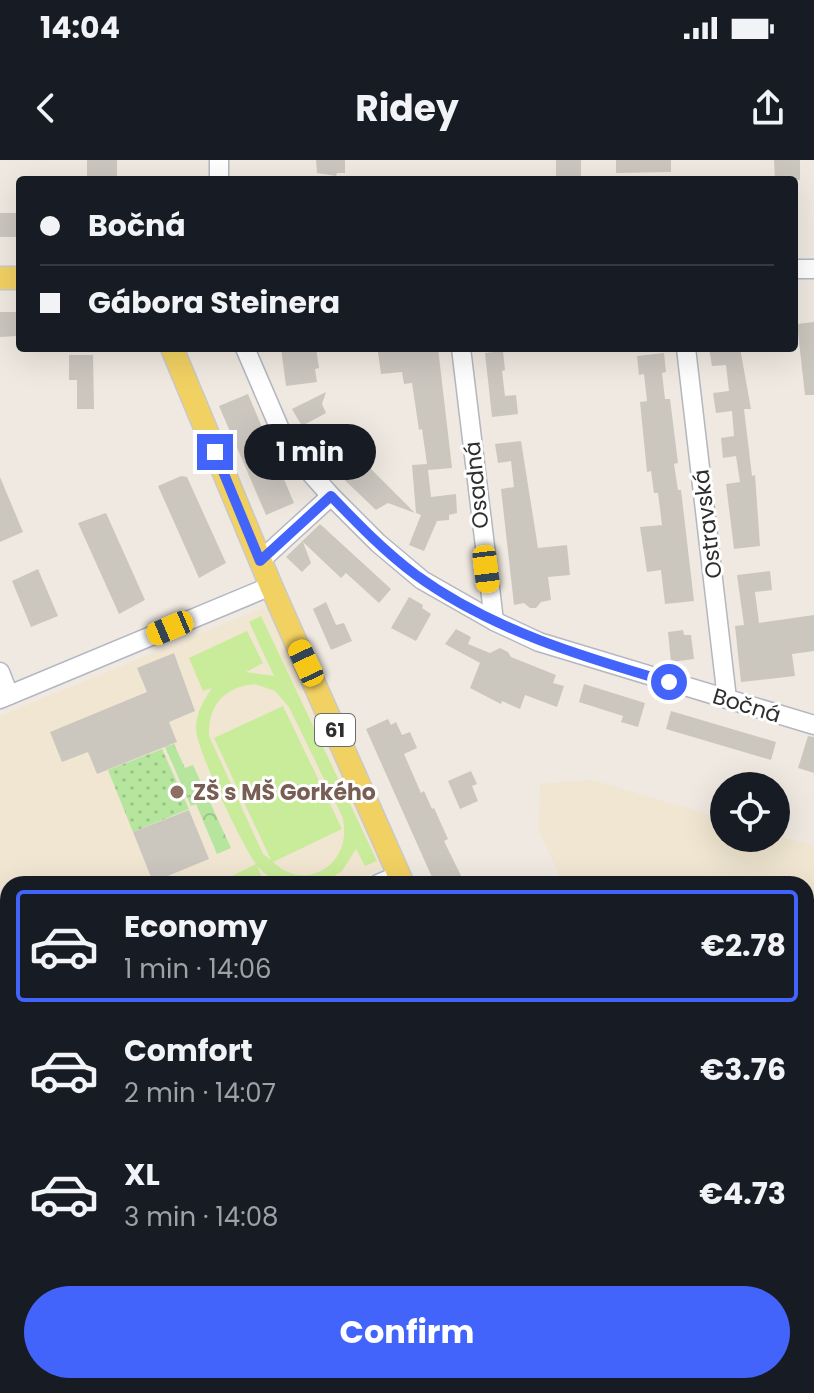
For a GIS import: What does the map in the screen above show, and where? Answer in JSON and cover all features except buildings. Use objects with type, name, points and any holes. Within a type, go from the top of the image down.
[{"type":"main road","name":"61","points":[[174,352],[260,561],[400,876]]},
{"type":"street","name":"Bočná","points":[[247,352],[282,434],[299,460],[378,543],[412,572],[494,621],[582,656],[814,725]]},
{"type":"street","name":"Osadná","points":[[461,352],[494,621]]},
{"type":"street","name":"Ostravská","points":[[686,352],[727,699]]},
{"type":"street","points":[[260,561],[331,496]]},
{"type":"street","points":[[0,672],[5,697],[271,586]]},
{"type":"shaded area","name":"ZŠ s MŠ Gorkého","points":[[270,605],[387,867],[365,876],[0,876],[0,716]]},
{"type":"shaded area","points":[[592,780],[710,815],[710,852],[790,852],[790,839],[814,846],[814,876],[559,876],[539,830],[540,784]]},
{"type":"green space","points":[[261,616],[377,861],[365,866],[356,849],[342,871],[334,876],[268,876],[257,866],[261,876],[232,876],[256,864],[203,755],[196,728],[197,717],[212,688],[203,691],[189,658],[247,631],[263,663],[246,672],[274,676],[249,622]],"holes":[[[255,684],[275,691],[289,707],[342,816],[344,832],[342,847],[326,868],[314,874],[300,875],[273,862],[342,829],[283,706],[214,738],[271,860],[263,854],[209,736],[215,707],[235,689]]]},
{"type":"green space","points":[[174,744],[185,768],[193,765],[231,848],[217,854],[196,804],[191,806],[165,747]]},
{"type":"green space","points":[[162,749],[189,809],[133,832],[108,770]]},
{"type":"place","name":"ZŠ s MŠ Gorkého","points":[[177,792]]},
{"type":"route","points":[[215,452],[260,561],[331,496],[412,572],[494,621],[539,642],[669,682]]}]
